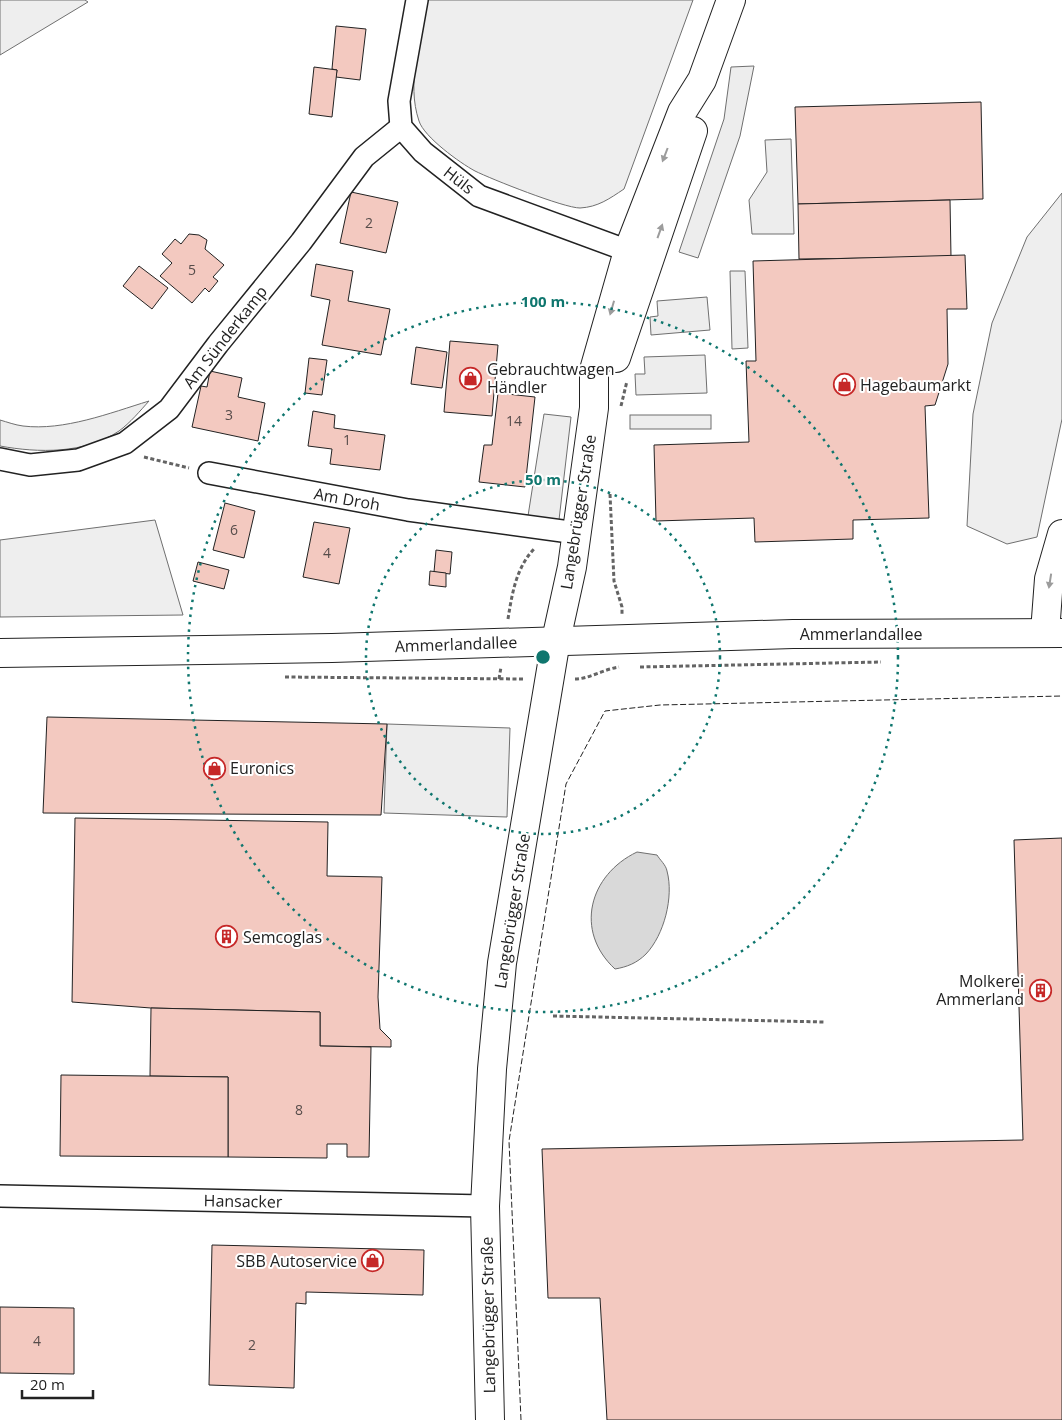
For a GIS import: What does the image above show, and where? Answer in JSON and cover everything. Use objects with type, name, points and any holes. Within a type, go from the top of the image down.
[{"type":"main road","name":"Langebrügger Straße","points":[[490,1420],[485,1206],[492,1069],[502,963],[556,640],[565,531],[594,408],[610,376],[639,254],[697,119],[702,80],[731,0]]},
{"type":"main road","points":[[1054,632],[1049,579],[1062,534]]},
{"type":"main road","name":"Ammerlandallee","points":[[0,654],[505,643],[620,638],[1054,632]]},
{"type":"street","points":[[401,127],[399,102],[418,0]]},
{"type":"street","name":"Hüls","points":[[401,127],[423,152],[479,196],[639,254]]},
{"type":"street","name":"Am Sünderkamp","points":[[0,459],[30,465],[78,460],[125,443],[169,408],[301,242],[364,157],[401,127]]},
{"type":"street","name":"Am Droh","points":[[209,473],[408,510],[565,531]]},
{"type":"street","name":"Hansacker","points":[[0,1196],[485,1206]]},
{"type":"path","points":[[621,408],[629,374]]},
{"type":"path","points":[[125,443],[130,454],[209,473]]},
{"type":"path","name":"Langebrügger Straße","points":[[609,486],[614,581],[622,607],[617,667]]},
{"type":"path","points":[[499,679],[515,584],[526,558],[565,531]]},
{"type":"path","points":[[636,667],[889,661]]},
{"type":"path","points":[[277,676],[582,679],[601,670],[627,667]]},
{"type":"path","points":[[553,1016],[825,1022]]},
{"type":"shaded area","points":[[0,0],[85,0],[88,2],[0,55]]},
{"type":"shaded area","points":[[427,0],[693,0],[624,189],[598,204],[580,208],[572,207],[475,171],[435,142],[419,121],[414,91],[416,60]]},
{"type":"shaded area","points":[[754,66],[740,136],[698,258],[679,252],[724,119],[731,67]]},
{"type":"shaded area","points":[[791,139],[794,234],[752,234],[749,200],[767,172],[765,140]]},
{"type":"shaded area","points":[[1062,193],[1062,419],[1037,537],[1007,544],[967,526],[973,414],[992,323],[1027,237]]},
{"type":"shaded area","points":[[730,271],[745,271],[748,348],[732,349]]},
{"type":"shaded area","points":[[707,297],[710,330],[651,335],[650,317],[658,316],[657,301]]},
{"type":"shaded area","points":[[705,355],[707,393],[636,395],[635,374],[645,374],[644,357]]},
{"type":"shaded area","points":[[149,401],[119,431],[106,439],[91,444],[61,450],[30,450],[0,446],[0,420],[23,426],[54,426],[103,416]]},
{"type":"shaded area","points":[[544,414],[571,417],[559,520],[528,516]]},
{"type":"shaded area","points":[[630,415],[711,415],[711,429],[630,429]]},
{"type":"shaded area","points":[[155,520],[183,615],[0,617],[0,540]]},
{"type":"shaded area","points":[[387,724],[510,728],[507,817],[384,813]]},
{"type":"shaded area","points":[[637,852],[657,855],[667,871],[669,892],[666,915],[658,937],[646,954],[632,964],[615,969],[602,954],[594,938],[591,921],[593,905],[598,889],[608,875],[621,862]]},
{"type":"building","points":[[336,26],[366,29],[360,80],[336,77],[337,70],[332,69]]},
{"type":"building","points":[[314,67],[337,70],[332,117],[309,114]]},
{"type":"building","points":[[981,102],[983,199],[798,204],[795,107]]},
{"type":"building","points":[[351,192],[398,202],[386,253],[340,243]]},
{"type":"building","points":[[950,200],[951,257],[799,259],[798,204]]},
{"type":"building","points":[[189,234],[199,235],[207,240],[205,249],[224,265],[213,277],[218,281],[209,292],[205,288],[192,303],[160,276],[172,263],[162,254],[175,239],[181,244]]},
{"type":"building","name":"Hagebaumarkt","points":[[965,255],[967,309],[947,309],[948,364],[935,405],[925,406],[929,518],[853,520],[853,539],[755,542],[754,518],[656,521],[654,445],[749,442],[746,361],[756,361],[753,261]]},
{"type":"building","points":[[316,264],[353,271],[348,301],[390,309],[381,355],[322,345],[330,300],[311,296]]},
{"type":"building","points":[[139,266],[168,288],[152,309],[123,286]]},
{"type":"building","name":"Gebrauchtwagen Händler","points":[[450,341],[498,345],[492,416],[444,412]]},
{"type":"building","points":[[416,347],[447,352],[442,388],[411,384]]},
{"type":"building","points":[[309,358],[327,360],[322,395],[305,393]]},
{"type":"building","points":[[210,371],[242,378],[238,397],[265,403],[258,441],[192,427],[201,386],[207,387]]},
{"type":"building","points":[[498,393],[535,397],[525,487],[479,482],[484,445],[492,445]]},
{"type":"building","points":[[313,411],[335,415],[334,428],[385,435],[380,470],[330,464],[332,449],[308,446]]},
{"type":"building","points":[[225,503],[255,511],[244,558],[213,550]]},
{"type":"building","points":[[314,522],[350,528],[339,584],[303,577]]},
{"type":"building","points":[[436,550],[452,552],[450,574],[434,572]]},
{"type":"building","points":[[198,562],[229,570],[224,589],[193,581]]},
{"type":"building","points":[[430,571],[446,573],[446,587],[429,585]]},
{"type":"building","name":"Euronics","points":[[47,717],[387,724],[381,815],[43,813]]},
{"type":"building","name":"Semcoglas","points":[[75,818],[328,822],[327,876],[382,877],[378,997],[380,1029],[391,1040],[391,1047],[320,1046],[320,1012],[151,1008],[72,1002]]},
{"type":"building","name":"Molkerei Ammerland","points":[[1062,838],[1062,1420],[607,1420],[600,1298],[548,1298],[542,1149],[1023,1140],[1014,840]]},
{"type":"building","points":[[151,1008],[320,1012],[320,1046],[371,1047],[369,1157],[347,1157],[347,1144],[327,1144],[327,1158],[228,1157],[228,1077],[150,1076]]},
{"type":"building","points":[[61,1075],[228,1077],[228,1157],[60,1156]]},
{"type":"building","points":[[212,1245],[424,1250],[423,1295],[306,1292],[306,1304],[296,1303],[294,1388],[209,1385]]},
{"type":"building","points":[[0,1307],[74,1308],[74,1374],[0,1373]]},
{"type":"fence","points":[[521,1420],[509,1141],[566,784],[605,711],[660,705],[1062,696]]},
{"type":"place","name":"Gebrauchtwagen Händler","points":[[471,378]]},
{"type":"place","name":"Hagebaumarkt","points":[[844,385]]},
{"type":"place","name":"Euronics","points":[[214,768]]},
{"type":"place","name":"Semcoglas","points":[[227,937]]},
{"type":"place","name":"Molkerei Ammerland","points":[[1040,990]]},
{"type":"place","name":"SBB Autoservice","points":[[373,1261]]}]
